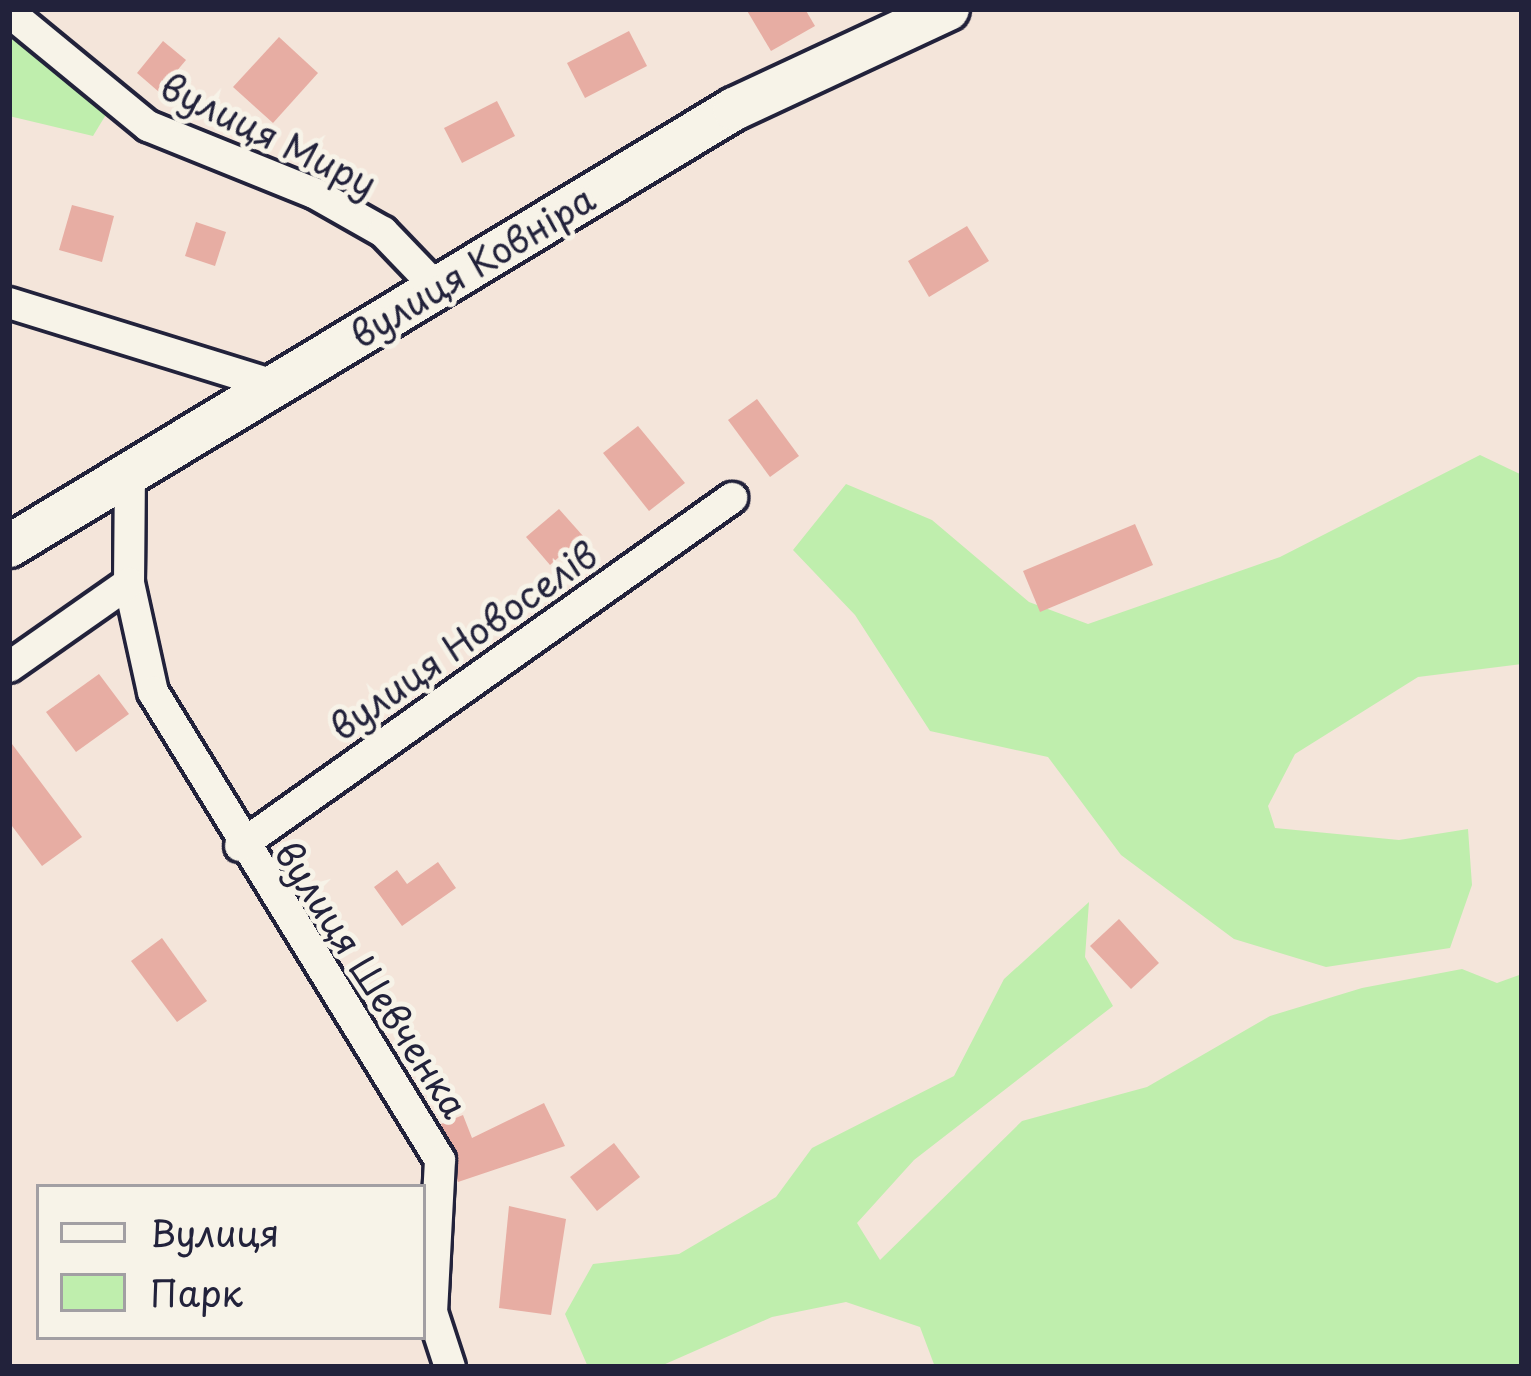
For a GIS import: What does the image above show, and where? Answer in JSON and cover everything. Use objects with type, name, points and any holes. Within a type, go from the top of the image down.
[{"type":"street","name":"вулиця Ковніра","points":[[9,546],[130,469],[277,386],[434,285],[734,109],[948,9]]},
{"type":"street","name":"вулиця Миру","points":[[9,12],[148,126],[314,193],[383,232],[434,285]]},
{"type":"street","points":[[9,303],[277,386]]},
{"type":"street","name":"вулиця Шевченка","points":[[130,469],[129,583],[154,692],[239,846],[440,1160],[432,1312],[450,1367]]},
{"type":"street","name":"вулиця Новоселів","points":[[239,846],[732,498]]},
{"type":"street","points":[[9,667],[129,583]]},
{"type":"green space","points":[[9,24],[110,108],[93,136],[9,116]]},
{"type":"green space","points":[[1480,455],[1522,475],[1522,664],[1418,677],[1295,754],[1268,806],[1275,828],[1399,840],[1468,829],[1472,885],[1450,948],[1326,967],[1234,939],[1121,855],[1048,757],[930,731],[855,615],[793,550],[846,484],[932,520],[1029,602],[1088,624],[1280,557]]},
{"type":"green space","points":[[1089,902],[1085,957],[1113,1006],[914,1160],[857,1223],[880,1260],[1022,1121],[1147,1087],[1270,1016],[1362,988],[1462,969],[1497,983],[1522,974],[1522,1367],[935,1367],[920,1327],[846,1302],[772,1317],[663,1365],[588,1367],[565,1314],[593,1264],[679,1254],[776,1197],[812,1148],[954,1076],[1004,979]]},
{"type":"building","points":[[746,9],[805,9],[815,26],[771,51]]},
{"type":"building","points":[[629,31],[647,66],[585,98],[567,63]]},
{"type":"building","points":[[279,37],[318,73],[273,123],[233,87]]},
{"type":"building","points":[[163,41],[186,60],[159,92],[137,73]]},
{"type":"building","points":[[497,101],[515,136],[462,163],[444,128]]},
{"type":"building","points":[[72,205],[114,216],[102,262],[59,250]]},
{"type":"building","points":[[196,222],[226,232],[215,266],[185,256]]},
{"type":"building","points":[[967,226],[989,261],[929,297],[908,261]]},
{"type":"building","points":[[757,399],[799,456],[770,477],[728,420]]},
{"type":"building","points":[[638,426],[685,483],[649,511],[603,453]]},
{"type":"building","points":[[559,509],[583,536],[550,565],[526,537]]},
{"type":"building","points":[[1135,524],[1153,565],[1040,612],[1023,571]]},
{"type":"building","points":[[99,674],[129,714],[76,752],[46,712]]},
{"type":"building","points":[[9,740],[82,837],[42,866],[9,822]]},
{"type":"building","points":[[438,862],[456,888],[402,926],[374,887],[397,870],[407,884]]},
{"type":"building","points":[[1119,919],[1159,963],[1131,989],[1090,946]]},
{"type":"building","points":[[162,938],[207,1001],[177,1022],[131,961]]},
{"type":"building","points":[[544,1103],[565,1146],[458,1182],[441,1124],[463,1115],[472,1138]]},
{"type":"building","points":[[614,1143],[640,1177],[597,1211],[570,1177]]},
{"type":"building","points":[[509,1206],[566,1219],[551,1315],[499,1308]]}]
